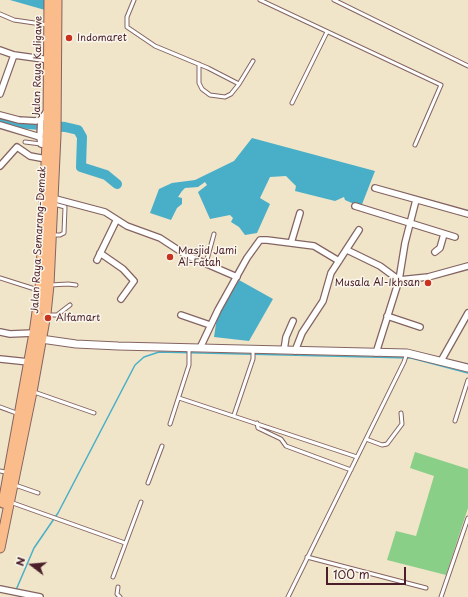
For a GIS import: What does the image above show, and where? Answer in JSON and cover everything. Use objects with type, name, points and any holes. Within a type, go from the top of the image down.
[{"type":"highway","name":"Jalan Raya Kaligawe","points":[[46,134],[43,121],[52,113],[50,0]]},
{"type":"highway","name":"Jalan Raya Semarang-Demak","points":[[0,548],[32,392],[38,336],[49,315],[49,284],[55,235],[55,203],[46,134],[52,113],[57,0]]},
{"type":"highway","points":[[0,518],[13,449],[16,414],[29,362],[38,336],[46,159],[44,144],[46,134]]},
{"type":"highway","points":[[0,495],[3,472],[13,449]]},
{"type":"street","points":[[0,50],[14,55],[50,60]]},
{"type":"street","points":[[0,94],[14,55]]},
{"type":"street","points":[[0,115],[28,121],[43,121]]},
{"type":"street","points":[[0,125],[46,134]]},
{"type":"street","points":[[0,166],[17,147],[30,156],[46,159]]},
{"type":"street","points":[[375,188],[468,214]]},
{"type":"street","points":[[376,353],[399,280],[409,224],[416,200]]},
{"type":"street","points":[[55,203],[99,210],[109,214],[116,221],[132,229],[160,238],[172,247],[236,277]]},
{"type":"street","points":[[355,206],[409,224],[455,236]]},
{"type":"street","points":[[291,243],[300,213]]},
{"type":"street","points":[[97,260],[116,221]]},
{"type":"street","points":[[295,351],[302,333],[323,301],[329,276],[359,230]]},
{"type":"street","points":[[435,252],[440,248],[444,234]]},
{"type":"street","points":[[200,348],[210,325],[236,277],[260,240],[291,243],[318,248],[339,261]]},
{"type":"street","points":[[347,250],[380,266],[399,280],[428,277],[468,266]]},
{"type":"street","points":[[100,253],[123,269],[134,281],[121,299]]},
{"type":"street","points":[[441,361],[468,313]]},
{"type":"street","points":[[181,315],[210,325]]},
{"type":"street","points":[[387,316],[420,327]]},
{"type":"street","points":[[284,350],[286,337],[293,321]]},
{"type":"street","points":[[0,332],[38,336],[76,344],[189,349],[200,348],[407,354],[468,368]]},
{"type":"street","points":[[0,359],[29,362]]},
{"type":"street","points":[[0,589],[28,596],[40,597]]},
{"type":"lane","points":[[134,0],[126,23],[128,29],[155,46],[199,64],[239,84]]},
{"type":"lane","points":[[260,0],[441,85],[414,145]]},
{"type":"lane","points":[[334,0],[468,66]]},
{"type":"lane","points":[[0,14],[14,20],[50,25]]},
{"type":"lane","points":[[292,103],[327,32]]},
{"type":"lane","points":[[199,64],[199,83],[202,89],[210,95],[225,97],[231,94],[239,84],[253,61]]},
{"type":"lane","points":[[25,142],[44,144]]},
{"type":"lane","points":[[55,203],[66,207],[64,233],[55,235]]},
{"type":"lane","points":[[206,263],[214,234]]},
{"type":"lane","points":[[0,278],[40,291]]},
{"type":"lane","points":[[49,284],[76,285]]},
{"type":"lane","points":[[49,315],[58,314],[70,305]]},
{"type":"lane","points":[[170,424],[190,359],[189,349]]},
{"type":"lane","points":[[234,415],[253,360],[253,350]]},
{"type":"lane","points":[[288,597],[407,354]]},
{"type":"lane","points":[[455,421],[468,380]]},
{"type":"lane","points":[[32,392],[94,413]]},
{"type":"lane","points":[[179,398],[357,457]]},
{"type":"lane","points":[[0,407],[16,414]]},
{"type":"lane","points":[[366,439],[382,445],[387,444],[402,424],[401,413]]},
{"type":"lane","points":[[257,423],[258,428],[281,439],[286,446],[351,470]]},
{"type":"lane","points":[[148,483],[162,446]]},
{"type":"lane","points":[[13,484],[38,493]]},
{"type":"lane","points":[[9,502],[125,543]]},
{"type":"lane","points":[[113,576],[141,502]]},
{"type":"lane","points":[[441,597],[468,518]]},
{"type":"lane","points":[[307,557],[426,588]]},
{"type":"lane","points":[[118,587],[117,594],[120,597]]},
{"type":"green space","points":[[415,452],[468,469],[468,508],[446,575],[387,560],[396,531],[416,536],[434,476],[410,468]]},
{"type":"water","points":[[10,0],[44,0],[45,10]]},
{"type":"water","points":[[252,138],[375,171],[361,207],[345,200],[344,197],[335,201],[295,191],[296,186],[286,176],[270,177],[260,198],[270,204],[257,233],[245,235],[239,227],[231,222],[233,218],[230,215],[210,219],[198,192],[207,185],[205,182],[198,187],[185,188],[182,191],[178,197],[182,198],[182,204],[177,208],[171,220],[150,213],[159,189],[172,183],[195,180],[234,161]]},
{"type":"water","points":[[239,280],[273,299],[249,341],[214,337],[217,317]]},
{"type":"waterway","points":[[0,118],[16,123],[65,127],[78,130],[82,137],[81,167],[106,175],[117,184]]},
{"type":"waterway","points":[[16,590],[34,548],[58,513],[135,365],[144,357],[159,352],[411,358],[468,373]]},
{"type":"place","name":"Indomaret","points":[[69,38]]},
{"type":"place","name":"Masjid Jami Al-Fatah","points":[[170,257]]},
{"type":"place","name":"Musala Al-Ikhsan","points":[[428,283]]},
{"type":"place","name":"Alfamart","points":[[48,318]]}]
